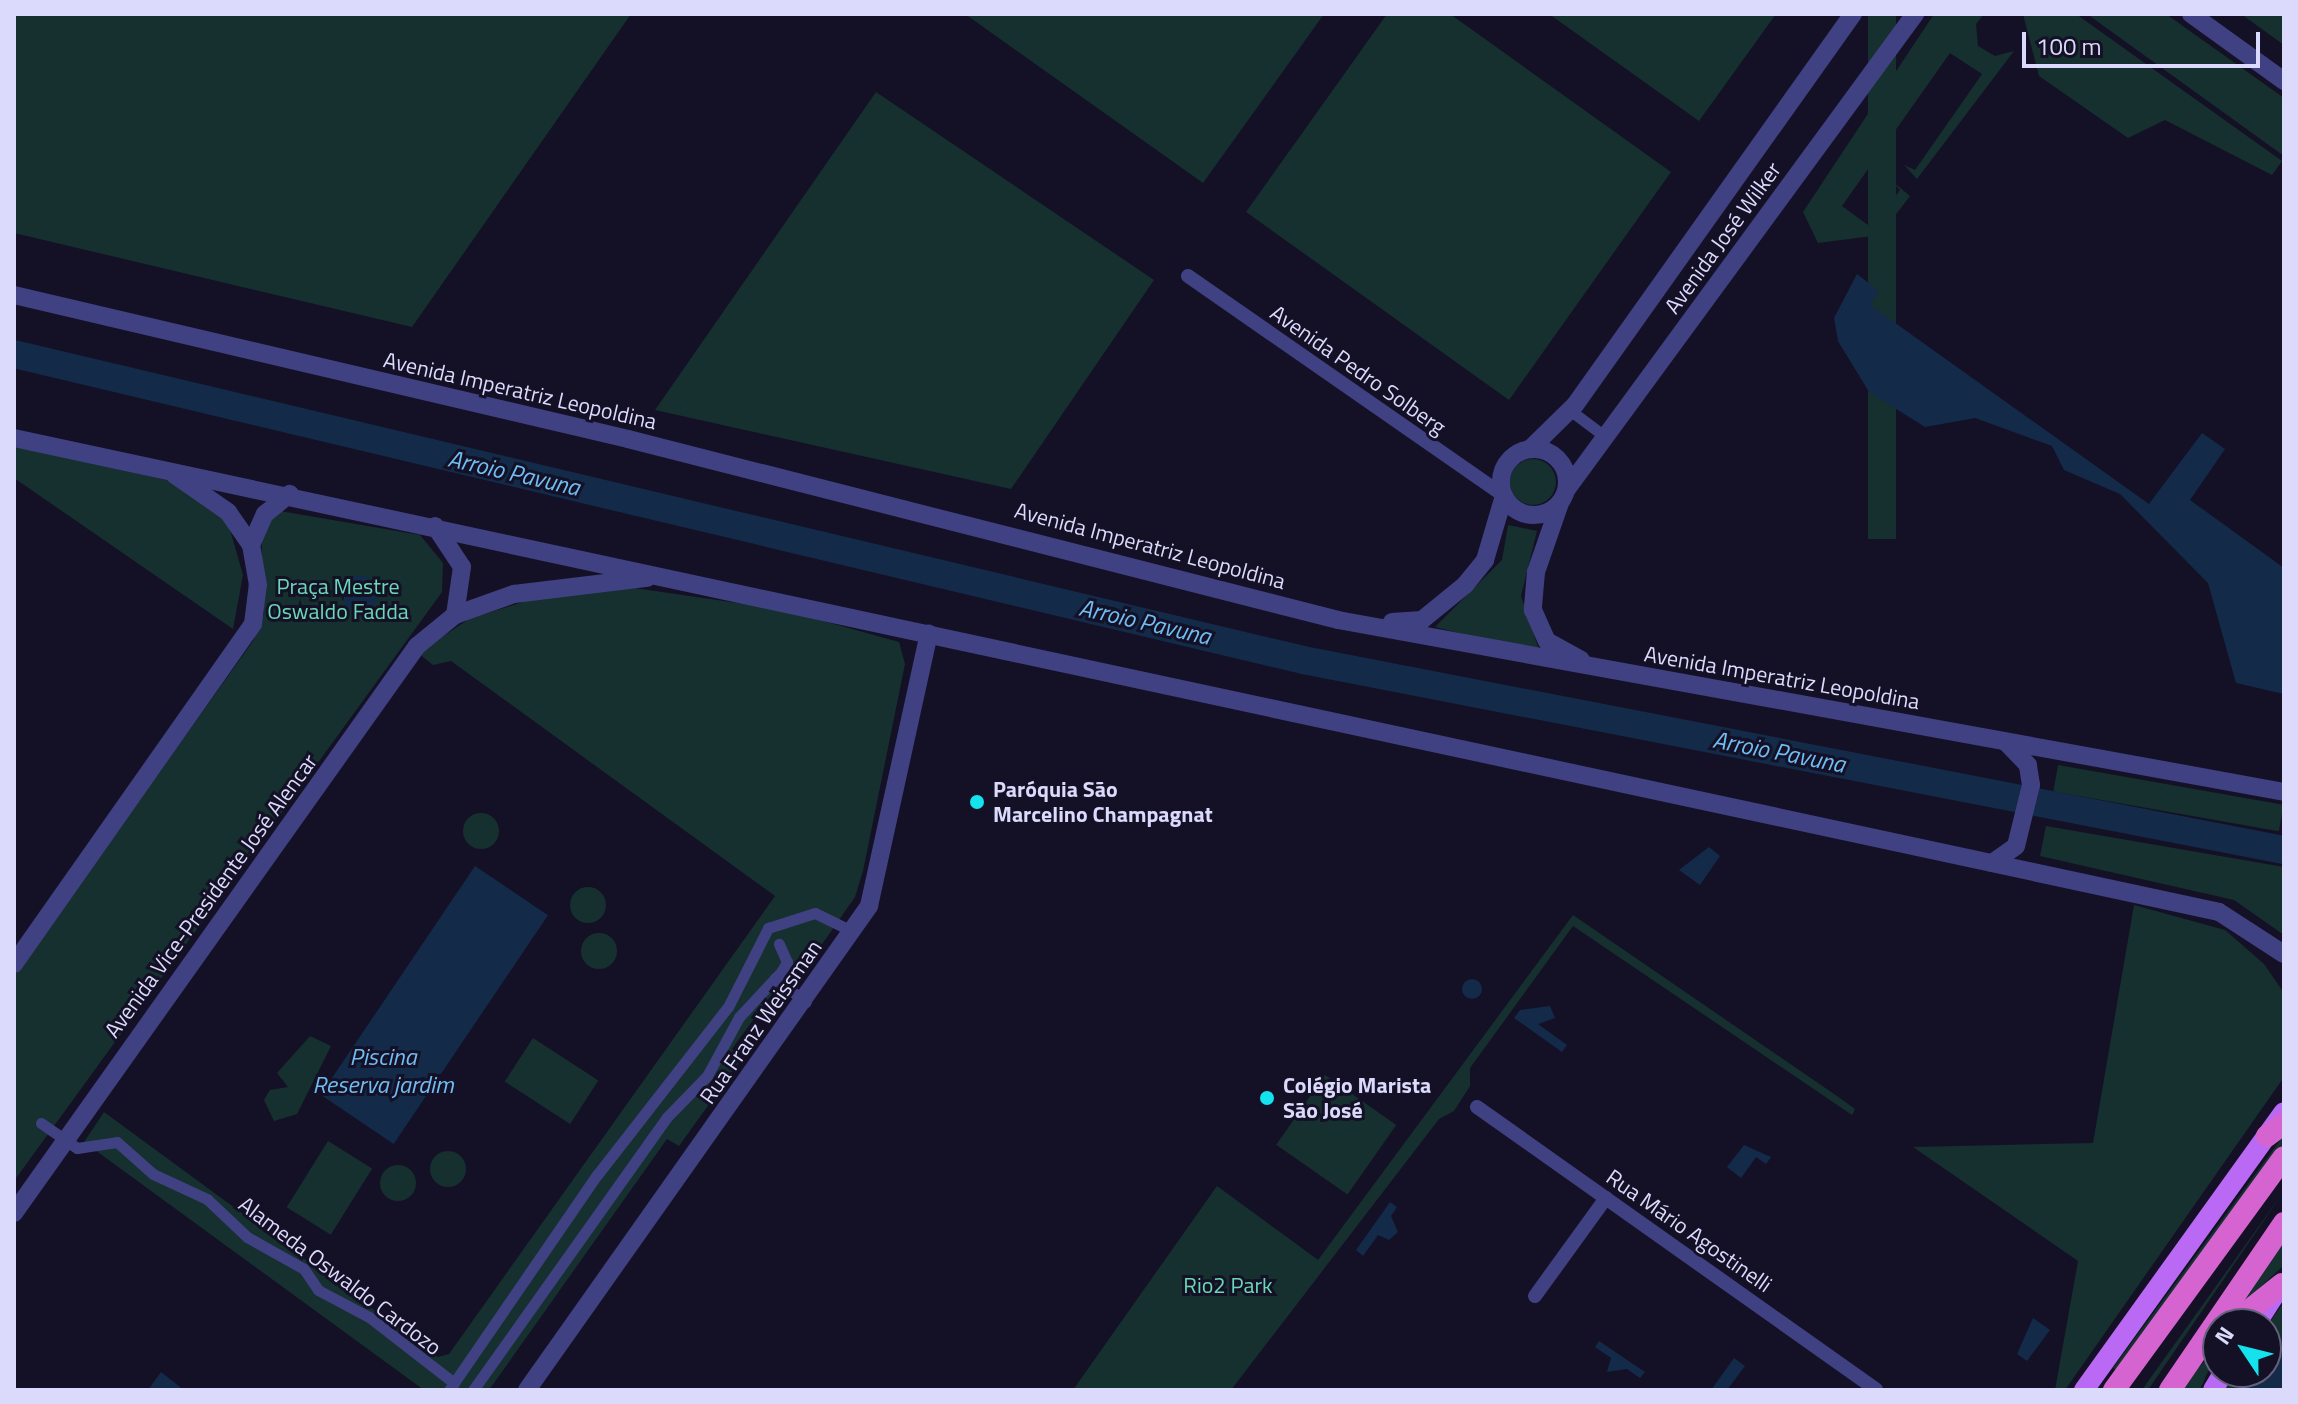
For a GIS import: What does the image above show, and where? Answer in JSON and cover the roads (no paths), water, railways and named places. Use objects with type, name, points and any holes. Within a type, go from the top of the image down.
[{"type":"highway","points":[[2114,1390],[2284,1157]]},
{"type":"highway","points":[[2170,1390],[2284,1223]]},
{"type":"highway","points":[[2251,1308],[2283,1282]]},
{"type":"highway","points":[[2193,1356],[2202,1348]]},
{"type":"main road","points":[[2084,1390],[2276,1129],[2284,1112]]},
{"type":"main road","points":[[2266,1308],[2283,1282]]},
{"type":"street","name":"Avenida José Wilker","points":[[1530,449],[1571,411],[1853,14]]},
{"type":"street","name":"Avenida José Wilker","points":[[1614,672],[1555,648],[1535,620],[1536,572],[1564,496],[1915,14]]},
{"type":"street","points":[[2191,14],[2284,81]]},
{"type":"street","name":"Avenida Pedro Solberg","points":[[1188,276],[1504,496]]},
{"type":"street","name":"Avenida Imperatriz Leopoldina","points":[[14,295],[681,452],[1338,620],[2284,792]]},
{"type":"street","points":[[1571,411],[1607,438]]},
{"type":"street","points":[[14,438],[290,494],[2219,912],[2282,955]]},
{"type":"street","points":[[1338,620],[1411,623],[1430,615],[1485,560],[1504,496],[1505,466],[1530,449],[1559,459],[1564,496],[1525,514],[1504,496]]},
{"type":"street","points":[[14,964],[253,624],[258,585],[251,545],[219,504],[162,467]]},
{"type":"street","points":[[251,545],[265,514],[290,494]]},
{"type":"street","points":[[435,526],[462,567],[455,615]]},
{"type":"street","name":"Avenida Vice-Presidente José Alencar","points":[[14,1213],[417,646],[455,615],[544,588],[677,578]]},
{"type":"street","name":"Rua Franz Weissman","points":[[527,1390],[807,1002],[854,932],[877,885],[929,634]]},
{"type":"street","points":[[1992,863],[2016,846],[2031,785],[2028,765],[2006,742]]},
{"type":"street","points":[[451,1387],[597,1175],[728,1007],[766,943],[765,931],[779,928],[796,914],[815,913],[854,932]]},
{"type":"street","points":[[473,1390],[667,1117],[707,1076],[739,1017],[787,962],[779,944],[779,928]]},
{"type":"street","points":[[766,943],[779,944]]},
{"type":"street","points":[[775,978],[807,1002]]},
{"type":"street","name":"Rua Mário Agostinelli","points":[[1477,1107],[1876,1390]]},
{"type":"street","points":[[41,1123],[66,1141]]},
{"type":"street","name":"Alameda Oswaldo Cardozo","points":[[66,1141],[85,1148],[117,1142],[153,1174],[207,1199],[247,1237],[304,1269],[318,1290],[369,1317],[451,1387]]},
{"type":"street","points":[[1535,1296],[1606,1198]]},
{"type":"water","points":[[1857,274],[1879,291],[1870,305],[2149,504],[2202,433],[2225,449],[2190,500],[2284,568],[2284,694],[2236,683],[2208,583],[2120,494],[2064,470],[2052,446],[1975,418],[1925,427],[1869,392],[1838,341],[1834,318]]},
{"type":"water","points":[[360,576],[372,582],[378,594],[372,606],[360,612],[348,606],[342,594],[348,582]]},
{"type":"water","points":[[1709,847],[1720,856],[1700,885],[1679,870]]},
{"type":"water","name":"Piscina Reserva jardim","points":[[475,866],[548,915],[394,1144],[321,1095]]},
{"type":"water","points":[[1468,979],[1476,979],[1482,989],[1476,999],[1468,999],[1462,993],[1462,985]]},
{"type":"water","points":[[1550,1006],[1555,1018],[1538,1024],[1567,1045],[1562,1052],[1514,1018],[1520,1010]]},
{"type":"water","points":[[1744,1145],[1771,1157],[1766,1164],[1756,1157],[1741,1178],[1727,1167]]},
{"type":"water","points":[[1390,1202],[1397,1207],[1391,1216],[1398,1232],[1389,1240],[1378,1235],[1363,1256],[1356,1250]]},
{"type":"water","points":[[2033,1318],[2050,1330],[2027,1361],[2017,1354]]},
{"type":"water","points":[[1599,1341],[1645,1372],[1640,1378],[1627,1369],[1607,1372],[1611,1358],[1595,1347]]},
{"type":"water","points":[[2284,1349],[2284,1390],[2248,1390],[2282,1388]]},
{"type":"water","points":[[1734,1358],[1745,1366],[1727,1390],[1711,1390]]},
{"type":"water","points":[[161,1372],[184,1390],[148,1390]]},
{"type":"waterway","name":"Arroio Pavuna","points":[[14,354],[1303,660],[2284,850]]},
{"type":"place","name":"Paróquia São Marcelino Champagnat","points":[[977,802]]},
{"type":"place","name":"Colégio Marista São José","points":[[1267,1098]]},
{"type":"park label","name":"Praça Mestre Oswaldo Fadda","points":[[338,598]]},
{"type":"park label","name":"Rio2 Park","points":[[1228,1286]]}]
